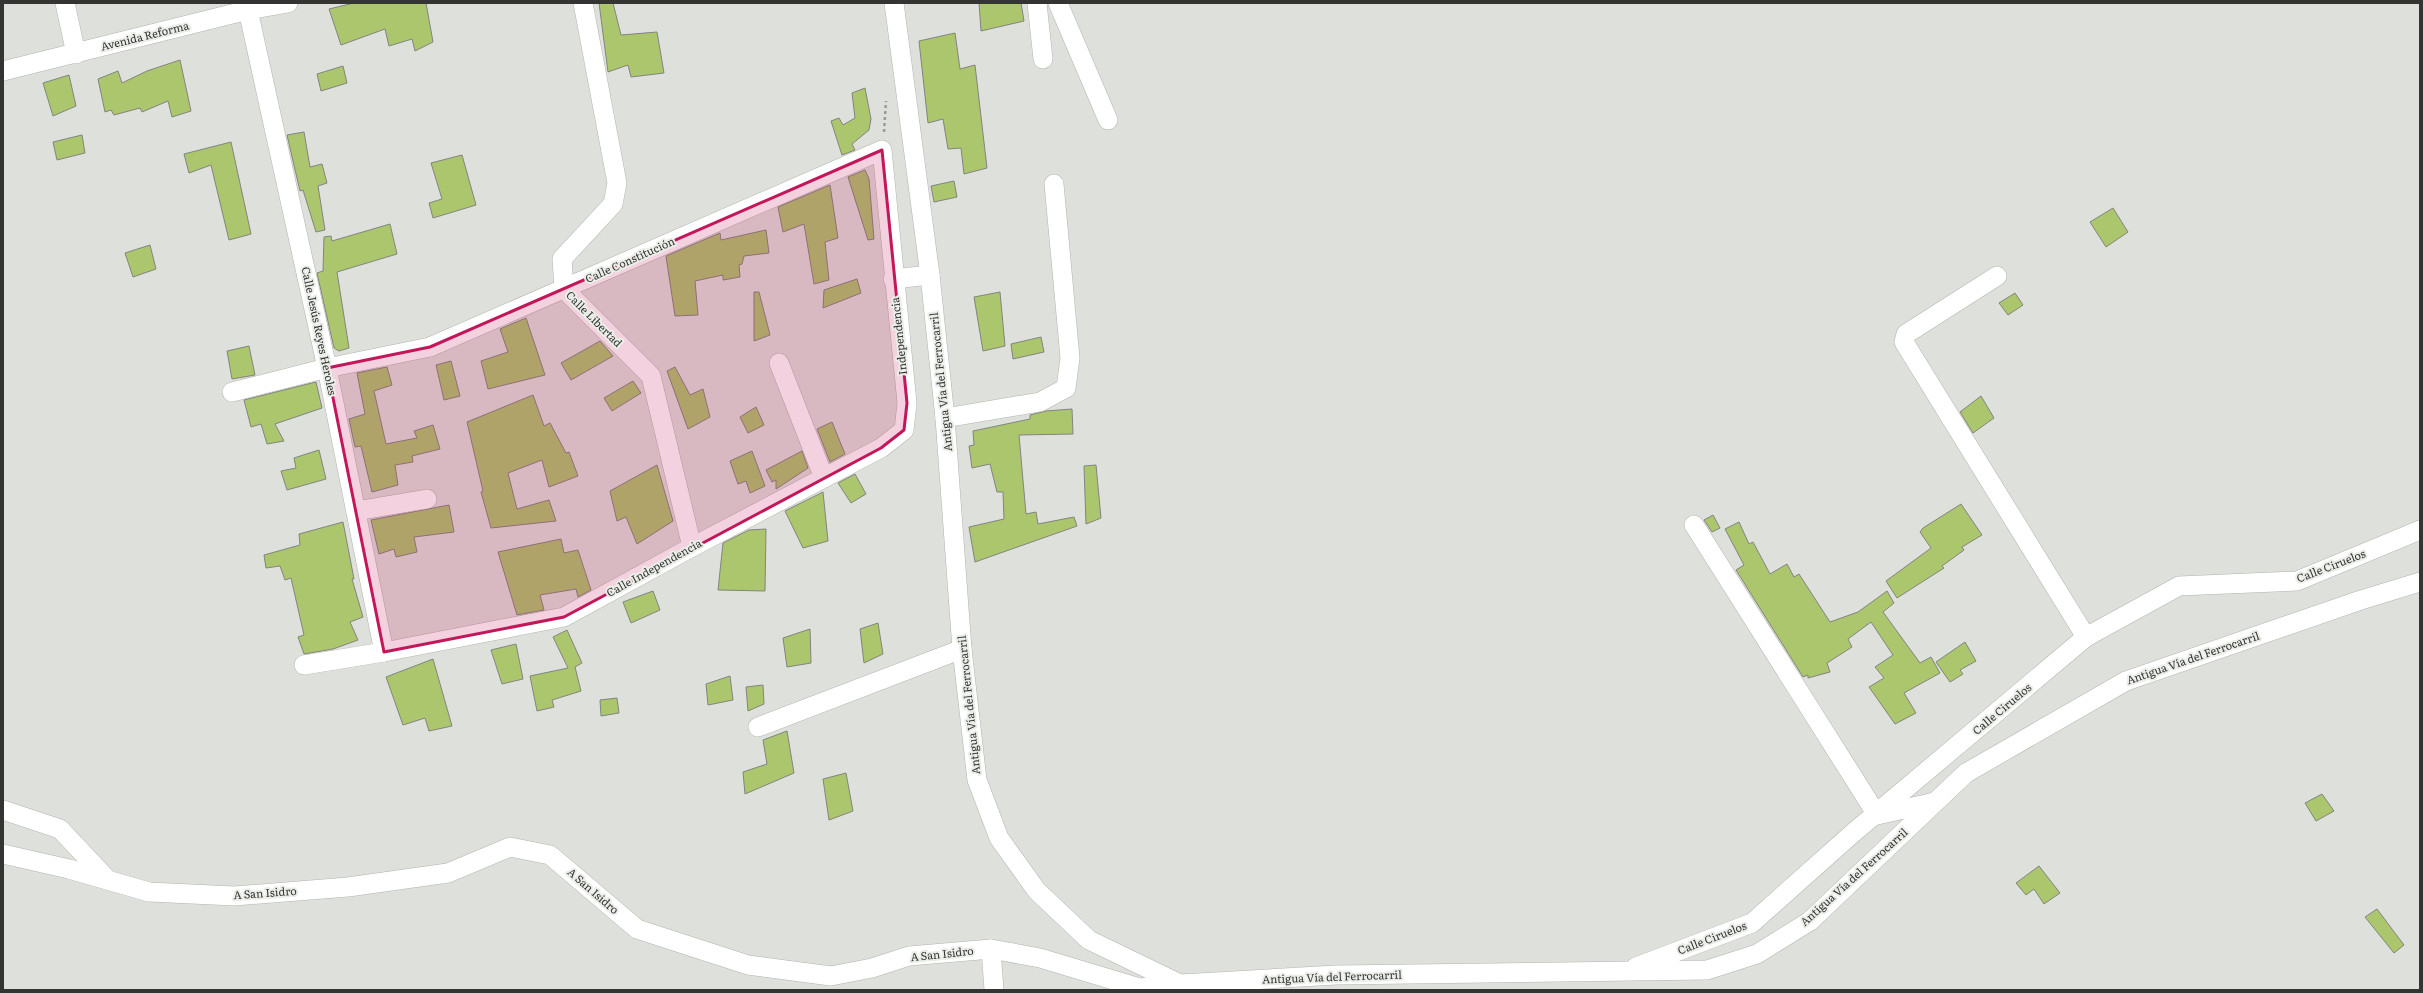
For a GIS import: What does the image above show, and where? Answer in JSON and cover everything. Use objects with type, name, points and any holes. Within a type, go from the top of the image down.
[{"type":"street","points":[[65,3],[76,54]]},
{"type":"street","name":"Avenida Reforma","points":[[3,71],[248,10],[288,3]]},
{"type":"street","name":"Calle Libertad","points":[[583,3],[617,183],[613,204],[562,259],[564,289],[651,376],[692,547]]},
{"type":"street","name":"Antigua Vía del Ferrocarril","points":[[894,3],[930,275],[945,418],[962,649],[977,780],[999,838],[1036,891],[1089,940],[1180,984],[1335,983],[1707,970],[1757,954],[1810,921],[1966,773],[2126,681],[2361,600],[2420,582]]},
{"type":"street","points":[[1036,3],[1043,59]]},
{"type":"street","points":[[1058,3],[1108,120]]},
{"type":"street","name":"Calle Jesús Reyes Heroles","points":[[248,10],[327,368],[384,652]]},
{"type":"street","name":"Calle Constitución","points":[[232,392],[327,368],[430,347],[882,150]]},
{"type":"street","name":"Independencia","points":[[882,150],[893,280],[907,403],[904,430]]},
{"type":"street","points":[[945,418],[1040,402],[1066,388],[1070,358],[1054,184]]},
{"type":"street","points":[[893,280],[930,275]]},
{"type":"street","points":[[1997,276],[1906,334],[1904,342],[2086,637]]},
{"type":"street","points":[[779,363],[824,478]]},
{"type":"street","name":"Calle Independencia","points":[[304,665],[384,652],[564,618],[692,547],[881,448],[904,430]]},
{"type":"street","points":[[356,511],[426,499]]},
{"type":"street","points":[[1694,525],[1877,815],[1935,802]]},
{"type":"street","name":"Calle Ciruelos","points":[[1622,973],[1752,923],[2086,637],[2179,586],[2297,581],[2420,530]]},
{"type":"street","points":[[758,727],[962,649]]},
{"type":"street","points":[[3,810],[60,828],[109,881]]},
{"type":"street","name":"A San Isidro","points":[[3,854],[149,892],[234,896],[348,887],[448,873],[510,847],[550,855],[637,929],[748,965],[832,976],[872,968],[909,956],[991,949],[1040,958],[1140,988],[1180,984]]},
{"type":"street","points":[[991,949],[994,990]]},
{"type":"highlighted area","points":[[882,150],[907,403],[904,430],[881,448],[564,617],[384,652],[327,368],[430,347]]},
{"type":"building","points":[[354,3],[426,3],[433,42],[415,51],[412,39],[389,46],[385,29],[341,45],[329,9]]},
{"type":"building","points":[[599,3],[613,3],[621,35],[657,32],[664,73],[631,77],[628,65],[608,72]]},
{"type":"building","points":[[979,3],[1021,3],[1024,21],[981,31]]},
{"type":"building","points":[[955,33],[960,69],[975,65],[987,168],[964,174],[961,148],[948,149],[943,119],[928,123],[919,41]]},
{"type":"building","points":[[180,60],[191,111],[172,117],[168,101],[142,112],[140,108],[114,115],[111,110],[105,112],[98,79],[118,71],[122,83],[147,71]]},
{"type":"building","points":[[343,66],[347,83],[321,91],[317,74]]},
{"type":"building","points":[[69,75],[76,106],[53,116],[43,83]]},
{"type":"building","points":[[865,88],[871,119],[869,130],[852,144],[855,150],[842,155],[831,121],[839,118],[843,125],[855,118],[852,93]]},
{"type":"building","points":[[304,132],[310,167],[322,164],[327,183],[318,186],[325,230],[316,232],[303,190],[300,191],[287,135]]},
{"type":"building","points":[[82,135],[85,153],[57,160],[53,142]]},
{"type":"building","points":[[231,142],[251,234],[229,240],[211,165],[189,173],[184,154]]},
{"type":"building","points":[[462,155],[476,205],[433,218],[429,203],[442,199],[431,163]]},
{"type":"building","points":[[865,170],[869,179],[874,239],[868,240],[848,177]]},
{"type":"building","points":[[954,181],[957,197],[934,202],[931,186]]},
{"type":"building","points":[[830,185],[838,238],[825,242],[829,280],[814,284],[804,224],[783,232],[778,207]]},
{"type":"building","points":[[2113,208],[2128,232],[2106,247],[2090,222]]},
{"type":"building","points":[[390,224],[397,254],[337,272],[349,348],[339,351],[334,348],[317,273],[323,271],[324,237],[331,236],[332,241]]},
{"type":"building","points":[[766,230],[769,253],[744,256],[742,264],[739,265],[740,277],[723,280],[723,275],[695,281],[698,315],[675,316],[666,256],[720,233],[721,240]]},
{"type":"building","points":[[150,245],[156,269],[133,277],[125,253]]},
{"type":"building","points":[[857,279],[861,293],[823,308],[824,290]]},
{"type":"building","points":[[754,292],[759,292],[770,335],[754,341]]},
{"type":"building","points":[[1000,292],[1005,346],[983,351],[974,297]]},
{"type":"building","points":[[2015,293],[2023,305],[2008,315],[1999,303]]},
{"type":"building","points":[[526,318],[545,375],[488,389],[481,361],[508,352],[500,329]]},
{"type":"building","points":[[1041,337],[1044,352],[1013,359],[1011,344]]},
{"type":"building","points":[[600,341],[613,356],[571,380],[561,363]]},
{"type":"building","points":[[249,346],[255,375],[232,379],[227,351]]},
{"type":"building","points":[[451,361],[460,396],[444,400],[436,365]]},
{"type":"building","points":[[387,367],[392,385],[374,391],[386,444],[417,438],[414,431],[433,425],[440,449],[412,456],[413,462],[395,465],[398,485],[372,492],[361,446],[355,447],[349,419],[365,414],[357,373]]},
{"type":"building","points":[[675,367],[690,395],[703,389],[710,417],[688,429],[667,371]]},
{"type":"building","points":[[633,381],[641,393],[612,411],[604,398]]},
{"type":"building","points":[[316,382],[322,408],[275,424],[284,441],[267,444],[261,424],[251,427],[244,400]]},
{"type":"building","points":[[533,395],[544,426],[550,423],[566,453],[569,452],[578,476],[549,487],[542,460],[508,473],[517,509],[549,500],[556,521],[491,528],[481,492],[483,491],[467,422]]},
{"type":"building","points":[[1981,396],[1994,418],[1973,433],[1960,412]]},
{"type":"building","points":[[756,407],[764,425],[748,433],[740,417]]},
{"type":"building","points":[[1072,409],[1073,434],[1019,435],[1026,514],[1036,512],[1038,524],[1074,517],[1077,526],[975,562],[969,527],[1004,519],[1003,492],[997,492],[990,464],[972,468],[969,446],[974,445],[973,431],[1030,419],[1030,415],[1046,411]]},
{"type":"building","points":[[832,422],[845,454],[830,462],[817,429]]},
{"type":"building","points":[[319,450],[326,479],[287,490],[281,471],[296,468],[294,458]]},
{"type":"building","points":[[752,451],[765,486],[750,493],[746,481],[738,484],[730,461]]},
{"type":"building","points":[[802,451],[808,468],[776,489],[776,480],[772,482],[766,470]]},
{"type":"building","points":[[657,465],[673,521],[637,544],[626,517],[617,521],[610,491]]},
{"type":"building","points":[[1096,465],[1101,518],[1086,524],[1084,466]]},
{"type":"building","points":[[855,474],[866,494],[851,503],[838,483]]},
{"type":"building","points":[[823,492],[828,541],[803,548],[785,511]]},
{"type":"building","points":[[1961,504],[1982,535],[1962,547],[1964,550],[1942,566],[1944,568],[1897,598],[1886,581],[1931,548],[1920,532],[1923,528]]},
{"type":"building","points":[[449,505],[454,532],[414,537],[417,552],[396,557],[394,549],[379,554],[371,520]]},
{"type":"building","points":[[1713,515],[1720,528],[1712,532],[1704,520]]},
{"type":"building","points":[[343,522],[354,579],[352,579],[363,617],[350,622],[358,640],[333,649],[304,654],[298,637],[304,635],[291,578],[285,580],[280,566],[266,568],[264,555],[300,545],[299,534]]},
{"type":"building","points":[[1739,522],[1749,544],[1753,542],[1770,574],[1787,564],[1794,577],[1799,574],[1830,622],[1858,612],[1887,591],[1894,603],[1883,612],[1920,663],[1931,657],[1940,673],[1904,693],[1916,713],[1895,724],[1869,687],[1884,678],[1875,667],[1893,655],[1871,622],[1848,639],[1852,647],[1827,663],[1830,672],[1808,678],[1808,675],[1803,677],[1736,570],[1744,565],[1725,529]]},
{"type":"building","points":[[766,529],[765,591],[718,590],[723,543],[749,530]]},
{"type":"building","points":[[561,539],[564,553],[578,550],[591,590],[578,597],[576,589],[540,595],[544,610],[517,615],[498,552]]},
{"type":"building","points":[[653,591],[660,610],[631,623],[623,602]]},
{"type":"building","points":[[878,623],[883,654],[864,663],[860,629]]},
{"type":"building","points":[[810,629],[811,663],[787,667],[783,638]]},
{"type":"building","points":[[567,630],[582,663],[575,667],[581,691],[552,700],[554,707],[537,711],[530,676],[568,668],[553,637]]},
{"type":"building","points":[[1965,642],[1976,661],[1960,670],[1963,674],[1950,682],[1936,662]]},
{"type":"building","points":[[516,644],[523,679],[502,684],[491,650]]},
{"type":"building","points":[[433,659],[452,726],[429,731],[425,718],[403,725],[386,677]]},
{"type":"building","points":[[730,676],[733,700],[708,705],[706,684]]},
{"type":"building","points":[[763,685],[764,704],[748,711],[746,687]]},
{"type":"building","points":[[617,698],[619,713],[601,716],[600,700]]},
{"type":"building","points":[[787,731],[794,773],[745,794],[743,772],[767,764],[763,740]]},
{"type":"building","points":[[846,773],[853,811],[829,820],[823,779]]},
{"type":"building","points":[[2322,794],[2334,811],[2316,821],[2305,803]]},
{"type":"building","points":[[2039,866],[2060,893],[2044,904],[2034,889],[2026,895],[2016,883]]},
{"type":"building","points":[[2377,909],[2404,945],[2394,953],[2365,917]]}]
